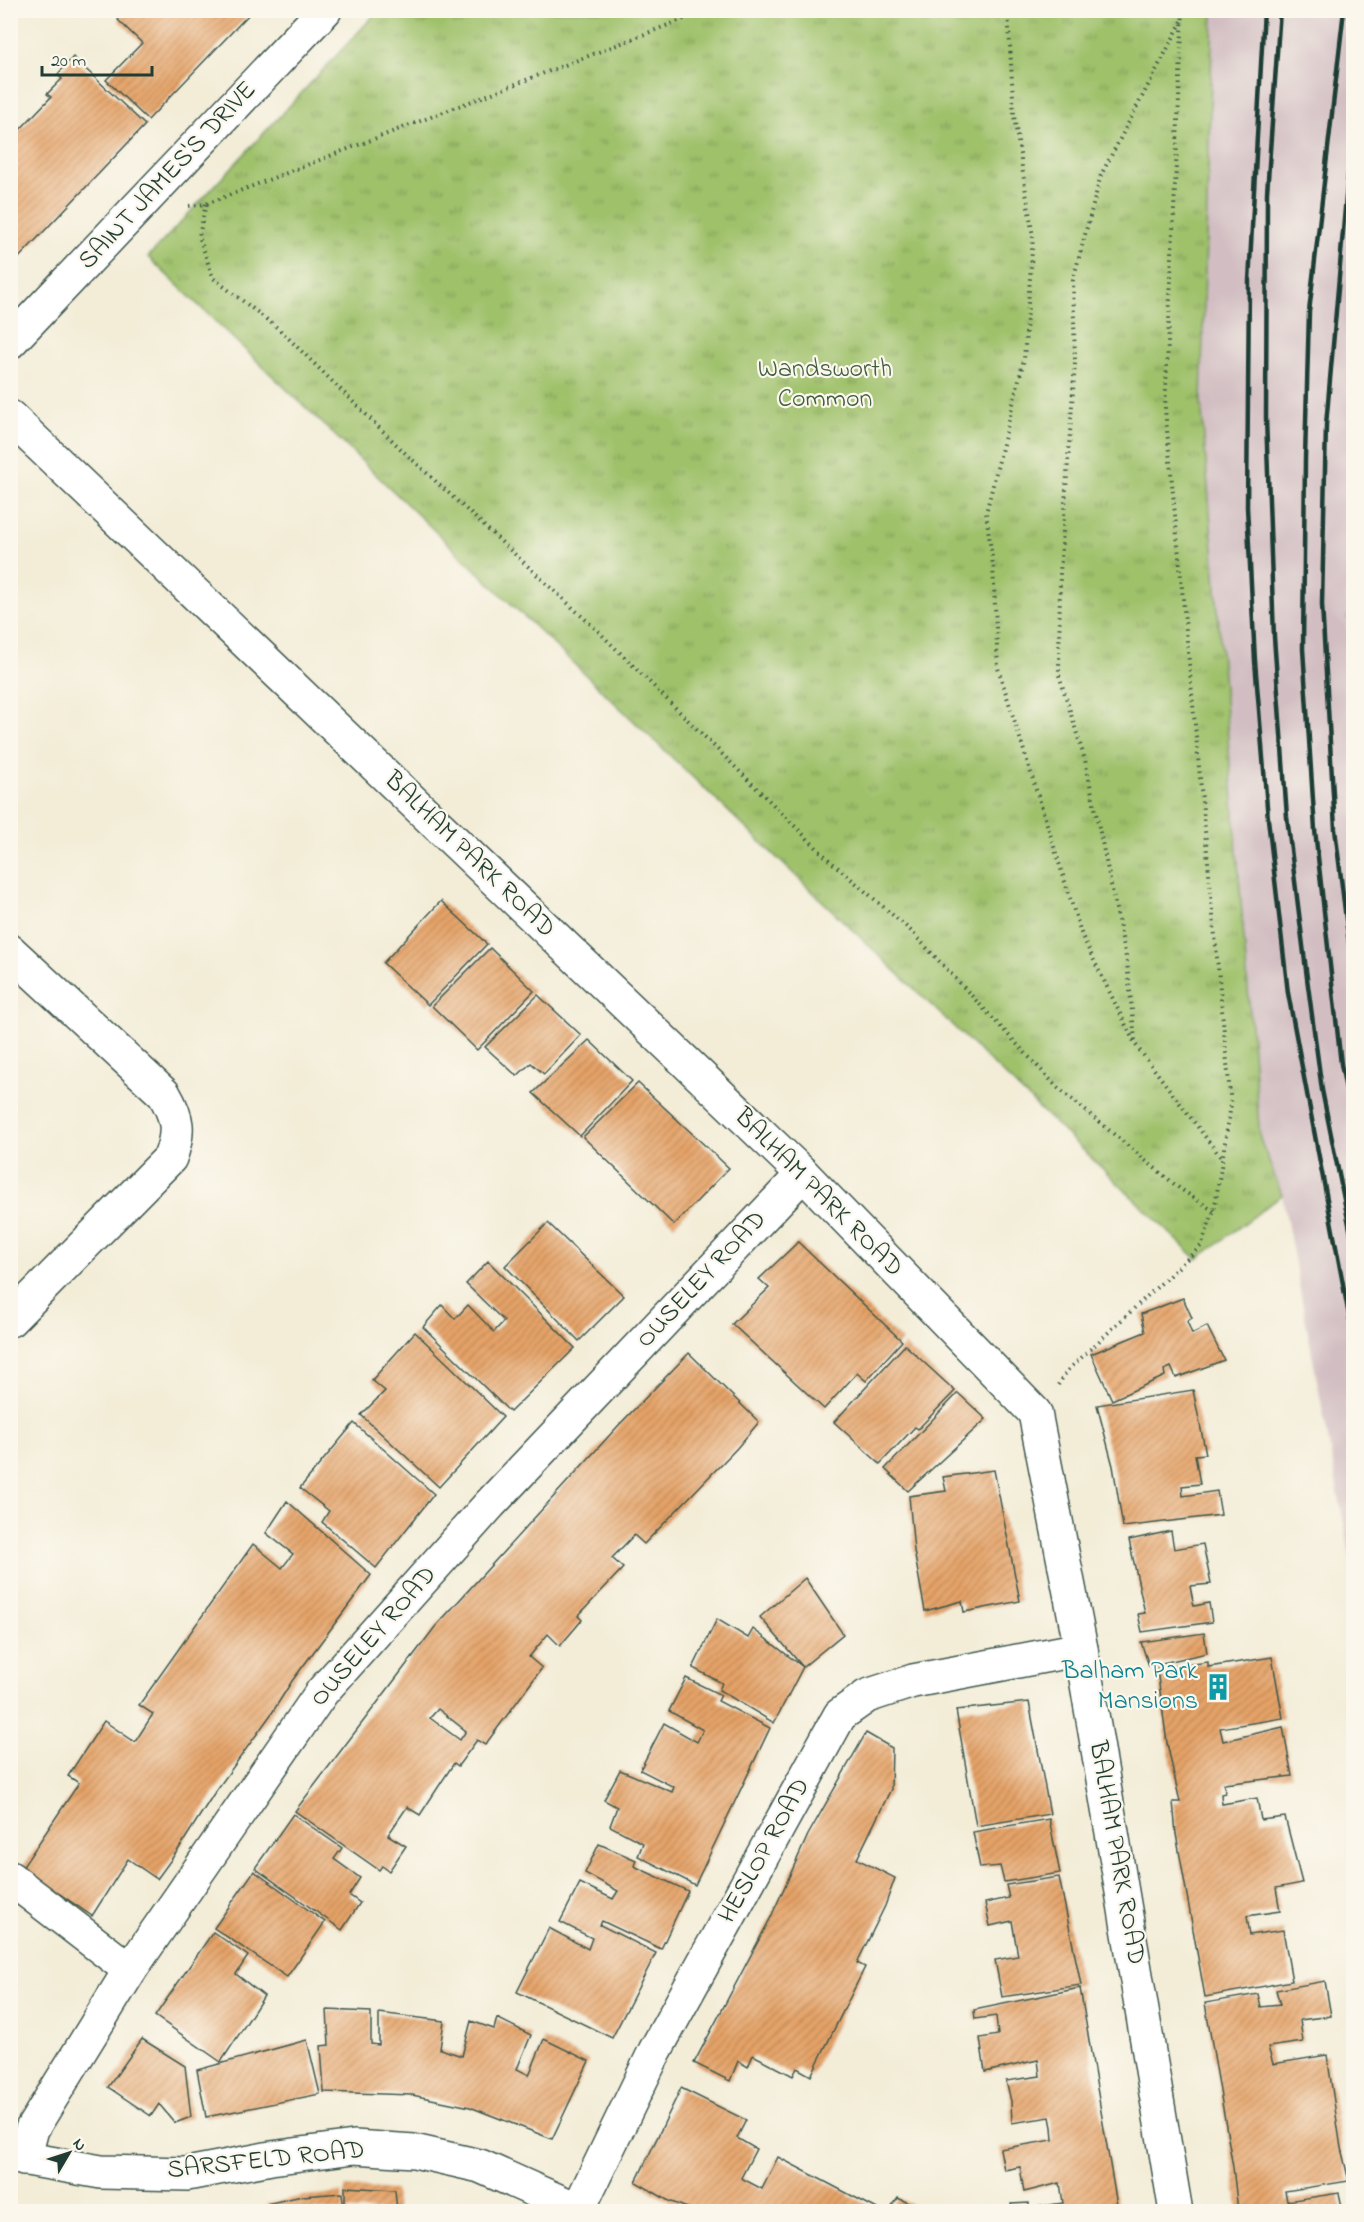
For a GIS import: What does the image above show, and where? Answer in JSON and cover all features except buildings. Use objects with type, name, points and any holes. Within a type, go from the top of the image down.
[{"type":"street","name":"SAINT JAMES'S DRIVE","points":[[10,342],[325,10]]},
{"type":"street","name":"BALHAM PARK ROAD","points":[[10,417],[803,1174],[1035,1413],[1081,1649],[1176,2211]]},
{"type":"street","points":[[10,951],[164,1094],[174,1112],[177,1128],[177,1141],[170,1158],[10,1320]]},
{"type":"street","name":"OUSELEY ROAD","points":[[17,2158],[32,2129],[130,1970],[322,1692],[490,1504],[803,1174]]},
{"type":"street","name":"HESLOP ROAD","points":[[579,2211],[655,2051],[840,1715],[867,1696],[914,1681],[1081,1649]]},
{"type":"street","points":[[10,1878],[130,1970]]},
{"type":"street","name":"SARSFELD ROAD","points":[[17,2158],[101,2172],[187,2174],[272,2158],[354,2147],[414,2151],[480,2166],[579,2211]]},
{"type":"path","points":[[183,207],[206,204],[707,10]]},
{"type":"path","points":[[1008,10],[1014,116],[1033,237],[1024,359],[986,513],[993,565],[998,668],[1082,936],[1136,1044],[1222,1160]]},
{"type":"path","points":[[1057,1386],[1068,1370],[1201,1246],[1214,1211],[1230,1105],[1165,409],[1183,10]]},
{"type":"path","points":[[1136,1044],[1127,962],[1085,760],[1059,675],[1060,573],[1075,363],[1073,280],[1101,176],[1183,20]]},
{"type":"path","points":[[206,204],[199,236],[213,278],[279,329],[404,452],[599,632],[828,859],[910,930],[1058,1088],[1179,1188],[1214,1211]]},
{"type":"shaded area","points":[[1213,11],[1353,11],[1354,386],[1346,617],[1354,777],[1353,1571],[1282,1195],[1260,1139],[1201,400]]},
{"type":"shaded area","points":[[1353,386],[1353,777],[1346,617]]},
{"type":"green space","name":"Wandsworth Common","points":[[378,11],[1213,11],[1201,400],[1260,1139],[1282,1195],[1197,1259],[148,257]]},
{"type":"railway","points":[[1264,10],[1249,281],[1247,507],[1255,661],[1268,819],[1288,993],[1354,1342]]},
{"type":"railway","points":[[1280,10],[1267,193],[1266,418],[1274,637],[1287,817],[1307,978],[1322,1090],[1354,1249]]},
{"type":"railway","points":[[1344,10],[1309,312],[1303,649],[1315,830],[1341,1064],[1354,1130]]},
{"type":"railway","points":[[1354,106],[1326,425],[1322,604],[1335,829],[1354,985]]},
{"type":"place","name":"Balham Park Mansions","points":[[1218,1687]]}]
